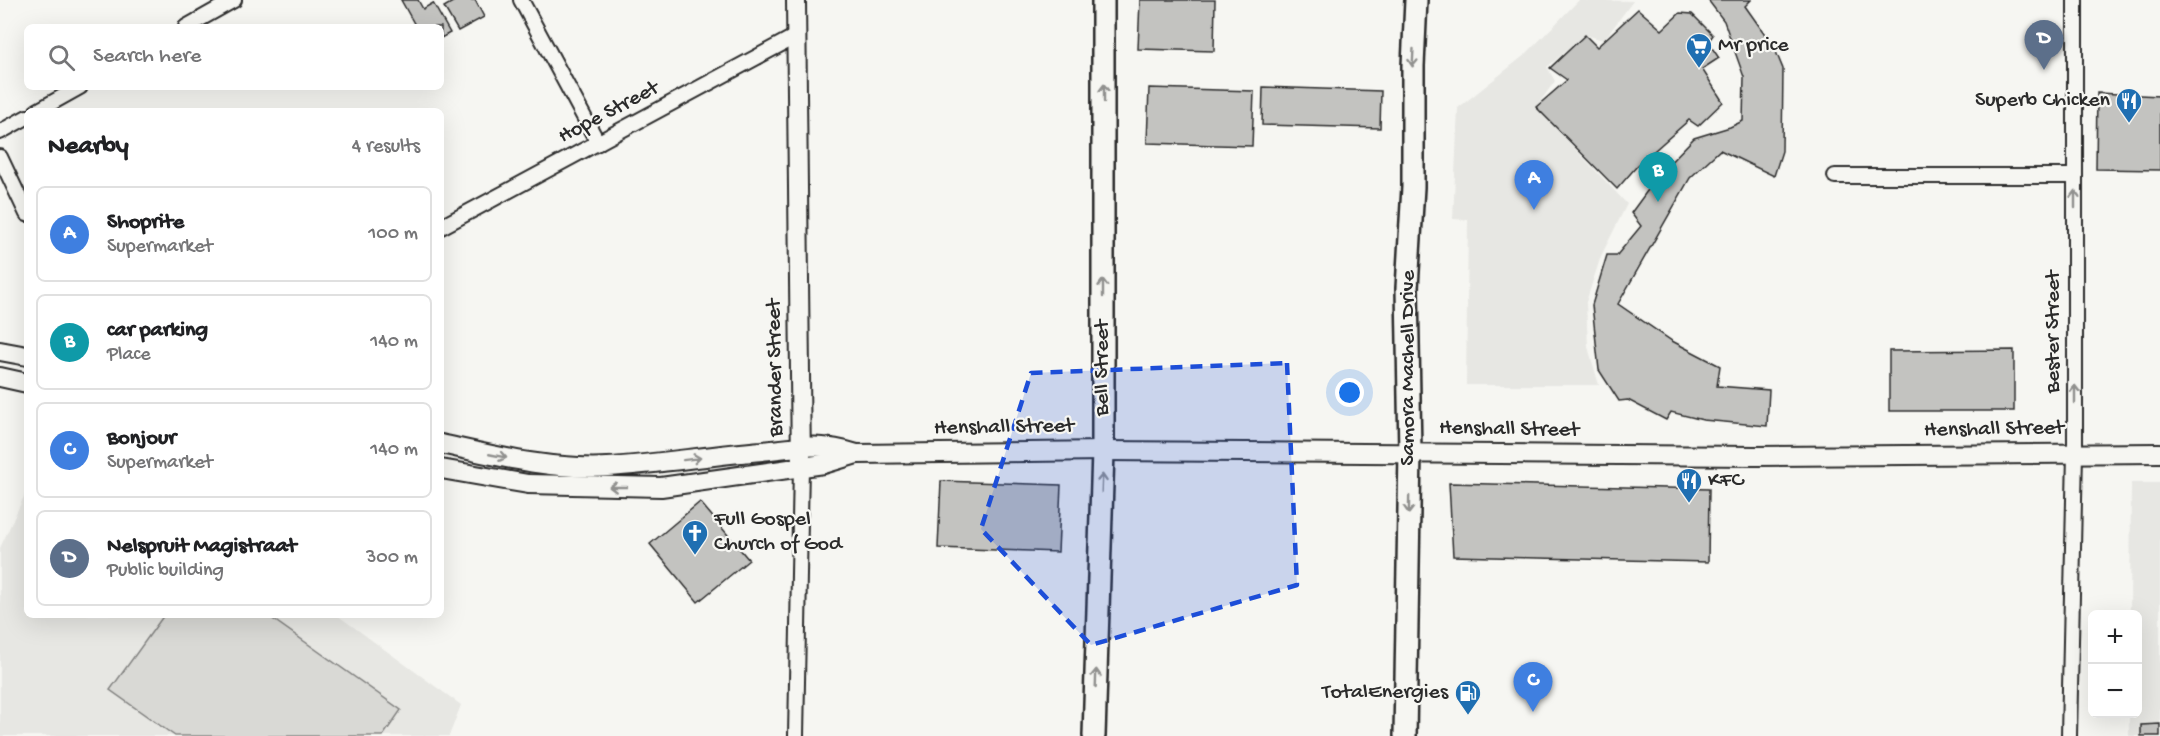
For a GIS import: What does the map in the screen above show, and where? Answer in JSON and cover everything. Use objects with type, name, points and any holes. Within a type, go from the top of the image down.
[{"type":"main road","name":"Bell Street","points":[[1094,736],[1103,451],[1103,0]]},
{"type":"main road","name":"Samora Machell Drive","points":[[1405,736],[1410,452],[1407,288],[1413,187],[1413,66],[1416,0]]},
{"type":"street","points":[[191,24],[234,0]]},
{"type":"street","points":[[521,0],[598,142]]},
{"type":"street","name":"Brander Street","points":[[796,0],[801,446],[796,736]]},
{"type":"street","name":"Bester Street","points":[[2069,736],[2075,453],[2075,0]]},
{"type":"street","name":"Hope Street","points":[[444,224],[796,36]]},
{"type":"street","points":[[42,108],[75,90]]},
{"type":"street","points":[[0,132],[24,119]]},
{"type":"street","points":[[0,157],[24,208]]},
{"type":"street","points":[[1835,176],[2075,176]]},
{"type":"street","points":[[0,351],[24,355]]},
{"type":"street","points":[[0,376],[24,382]]},
{"type":"street","name":"Henshall Street","points":[[444,445],[560,467],[656,464],[801,446],[835,447],[856,454],[1103,451],[1722,456],[2160,453]]},
{"type":"street","name":"Henshall Street","points":[[444,470],[528,484],[661,487],[839,461],[856,454]]},
{"type":"highlighted area","points":[[1287,363],[1297,585],[1091,645],[981,529],[1031,373]]},
{"type":"shaded area","points":[[1579,0],[1633,1],[1604,40],[1585,35],[1547,67],[1555,81],[1536,107],[1627,204],[1601,256],[1586,302],[1588,347],[1599,385],[1466,385],[1468,220],[1453,219],[1458,108],[1526,54]]},
{"type":"shaded area","points":[[2131,483],[2160,483],[2160,736],[2129,736],[2129,718],[2142,718],[2142,610],[2130,610]]},
{"type":"shaded area","points":[[24,496],[24,618],[341,618],[461,705],[449,736],[0,736],[0,548]]},
{"type":"shaded area","points":[[162,618],[271,618],[401,710],[383,736],[175,736],[110,690]]},
{"type":"building","points":[[401,0],[418,0],[423,9],[433,3],[450,33],[444,36],[444,24],[414,24]]},
{"type":"building","points":[[456,0],[475,0],[484,17],[458,31],[444,7]]},
{"type":"building","points":[[1140,0],[1215,0],[1214,51],[1138,49]]},
{"type":"building","points":[[1708,0],[1751,0],[1745,6],[1774,47],[1783,69],[1782,151],[1774,176],[1720,150],[1709,160],[1690,178],[1618,304],[1672,341],[1720,366],[1717,386],[1769,390],[1767,426],[1703,420],[1671,412],[1666,420],[1628,400],[1619,401],[1599,370],[1592,305],[1607,255],[1617,255],[1641,226],[1631,213],[1661,172],[1694,138],[1743,121],[1744,77],[1724,21]]},
{"type":"building","points":[[1638,9],[1662,30],[1680,13],[1692,14],[1713,35],[1708,42],[1719,58],[1702,69],[1723,102],[1698,126],[1689,120],[1637,166],[1617,189],[1536,107],[1567,80],[1550,68],[1585,35],[1597,47]]},
{"type":"building","points":[[1263,87],[1381,91],[1380,128],[1262,125]]},
{"type":"building","points":[[1149,88],[1254,91],[1252,146],[1147,143]]},
{"type":"building","points":[[2097,93],[2160,96],[2160,170],[2096,169]]},
{"type":"building","points":[[2014,350],[2014,411],[1889,411],[1889,351]]},
{"type":"building","points":[[941,481],[1061,485],[1058,552],[938,548]]},
{"type":"building","points":[[1449,483],[1709,489],[1708,562],[1453,556]]},
{"type":"building","points":[[700,502],[749,560],[698,602],[650,544]]},
{"type":"building","points":[[2160,724],[2160,736],[2141,736],[2141,725]]},
{"type":"place","name":"Mr price","points":[[1699,69]]},
{"type":"place","name":"Nelspruit Magistraat","points":[[2044,70]]},
{"type":"place","name":"Superb Chicken","points":[[2129,124]]},
{"type":"place","name":"car parking","points":[[1658,202]]},
{"type":"place","name":"Shoprite","points":[[1534,210]]},
{"type":"place","name":"KFC","points":[[1689,504]]},
{"type":"place","name":"Full Gospel Church of God","points":[[695,556]]},
{"type":"place","name":"Bonjour","points":[[1533,712]]},
{"type":"place","name":"TotalEnergies","points":[[1468,716]]}]
